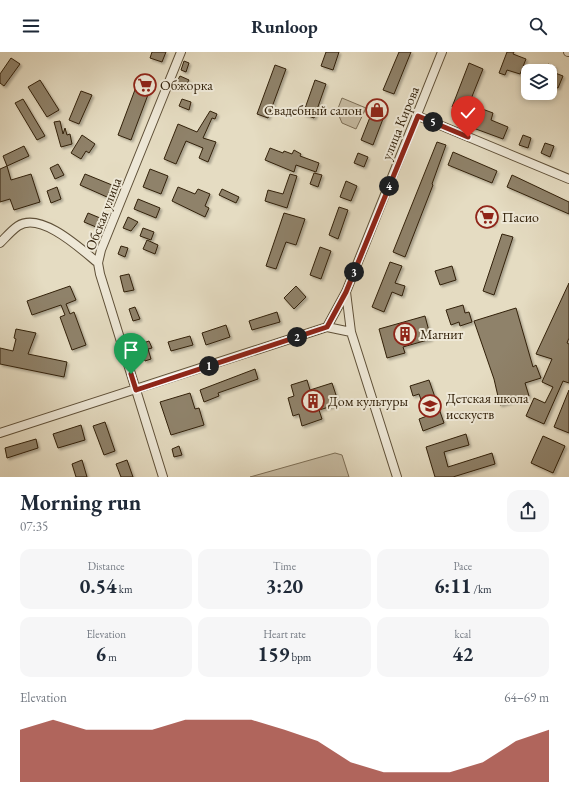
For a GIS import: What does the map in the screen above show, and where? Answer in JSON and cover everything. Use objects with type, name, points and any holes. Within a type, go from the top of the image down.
[{"type":"street","name":"Обская улица","points":[[163,477],[100,274],[98,263],[101,250],[181,52]]},
{"type":"street","name":"улица Кирова","points":[[327,327],[346,292],[418,116],[442,52]]},
{"type":"street","points":[[418,116],[569,179]]},
{"type":"street","points":[[0,243],[19,225],[37,223],[58,231],[98,263]]},
{"type":"street","points":[[346,292],[351,332],[398,477]]},
{"type":"street","points":[[0,433],[327,327],[351,332]]},
{"type":"shaded area","points":[[342,98],[366,108],[356,129],[342,123],[337,111]]},
{"type":"shaded area","points":[[335,453],[342,455],[349,477],[250,477]]},
{"type":"building","points":[[152,52],[166,52],[162,62],[150,58]]},
{"type":"building","points":[[326,52],[339,52],[333,70],[321,66]]},
{"type":"building","points":[[399,52],[411,52],[394,94],[383,90]]},
{"type":"building","points":[[507,52],[514,52],[513,54],[526,59],[524,64],[521,64],[520,74],[507,70],[505,75],[499,73]]},
{"type":"building","points":[[11,58],[20,64],[4,86],[0,83],[0,74]]},
{"type":"building","points":[[184,61],[189,63],[186,72],[181,70]]},
{"type":"building","points":[[469,63],[483,69],[469,104],[493,113],[491,120],[508,127],[503,139],[465,125],[469,114],[452,107]]},
{"type":"building","points":[[275,65],[286,69],[268,118],[257,114]]},
{"type":"building","points":[[557,74],[563,76],[557,88]]},
{"type":"building","points":[[180,76],[189,80],[185,87],[176,83]]},
{"type":"building","points":[[139,79],[152,84],[131,140],[118,135]]},
{"type":"building","points":[[40,80],[59,110],[47,117],[28,87]]},
{"type":"building","points":[[315,80],[326,84],[314,118],[303,114]]},
{"type":"building","points":[[81,91],[92,95],[79,124],[69,120]]},
{"type":"building","points":[[23,99],[45,136],[37,140],[15,103]]},
{"type":"building","points":[[182,99],[191,102],[189,110],[179,106]]},
{"type":"building","points":[[374,107],[386,111],[373,145],[361,140]]},
{"type":"building","points":[[210,111],[217,114],[215,119],[212,118],[203,138],[216,142],[208,162],[199,158],[203,148],[186,141],[176,164],[164,159],[178,124],[197,132]]},
{"type":"building","points":[[60,121],[63,134],[65,128],[67,135],[70,134],[72,144],[61,147],[54,122]]},
{"type":"building","points":[[82,135],[95,144],[89,153],[86,151],[81,159],[71,153]]},
{"type":"building","points":[[523,135],[531,138],[528,148],[519,145]]},
{"type":"building","points":[[437,142],[446,145],[432,184],[433,185],[405,257],[393,252]]},
{"type":"building","points":[[545,143],[554,146],[550,157],[541,153]]},
{"type":"building","points":[[24,146],[29,156],[7,166],[3,156]]},
{"type":"building","points":[[270,148],[283,153],[284,151],[292,154],[294,150],[301,154],[300,156],[319,163],[316,172],[296,165],[294,172],[265,160]]},
{"type":"building","points":[[453,152],[497,171],[492,183],[448,165]]},
{"type":"building","points":[[358,153],[368,157],[364,167],[354,163]]},
{"type":"building","points":[[58,164],[64,175],[55,179],[50,168]]},
{"type":"building","points":[[7,166],[11,180],[31,174],[40,202],[14,210],[10,199],[0,202],[0,169]]},
{"type":"building","points":[[150,169],[168,176],[161,194],[143,187]]},
{"type":"building","points":[[314,173],[322,175],[318,187],[310,184]]},
{"type":"building","points":[[85,174],[112,185],[107,197],[80,185]]},
{"type":"building","points":[[290,174],[297,176],[287,208],[265,201],[268,190],[283,194]]},
{"type":"building","points":[[512,175],[569,202],[569,214],[507,187]]},
{"type":"building","points":[[346,181],[357,186],[351,201],[340,197]]},
{"type":"building","points":[[57,187],[61,199],[51,203],[47,191]]},
{"type":"building","points":[[178,187],[195,194],[198,189],[210,194],[205,206],[209,208],[205,217],[172,201]]},
{"type":"building","points":[[222,189],[239,197],[236,203],[219,195]]},
{"type":"building","points":[[138,199],[160,208],[156,218],[134,209]]},
{"type":"building","points":[[339,207],[348,210],[338,239],[329,235]]},
{"type":"building","points":[[480,208],[497,215],[493,225],[476,218]]},
{"type":"building","points":[[88,213],[100,218],[96,227],[84,222]]},
{"type":"building","points":[[284,213],[305,219],[296,245],[286,242],[276,269],[266,266]]},
{"type":"building","points":[[128,217],[138,222],[131,231],[123,228]]},
{"type":"building","points":[[143,228],[154,232],[151,240],[140,236]]},
{"type":"building","points":[[502,234],[513,237],[494,295],[483,291]]},
{"type":"building","points":[[147,240],[158,245],[155,254],[143,249]]},
{"type":"building","points":[[121,246],[128,248],[125,257],[118,254]]},
{"type":"building","points":[[320,247],[331,251],[321,279],[310,275]]},
{"type":"building","points":[[390,262],[402,266],[395,283],[405,286],[402,296],[392,292],[384,312],[372,307]]},
{"type":"building","points":[[452,266],[456,280],[440,285],[435,271]]},
{"type":"building","points":[[129,274],[134,290],[124,292],[120,276]]},
{"type":"building","points":[[569,283],[569,338],[567,343],[569,344],[569,383],[563,381],[544,424],[526,416],[534,398],[545,403],[553,387],[542,382],[552,359],[536,354]]},
{"type":"building","points":[[70,286],[76,300],[66,304],[70,314],[74,312],[86,345],[72,350],[60,317],[65,315],[61,305],[32,315],[27,301]]},
{"type":"building","points":[[296,286],[306,297],[294,309],[284,298]]},
{"type":"building","points":[[463,305],[465,313],[469,312],[472,322],[460,326],[459,322],[451,325],[446,310]]},
{"type":"building","points":[[135,307],[140,319],[133,321],[129,309]]},
{"type":"building","points":[[516,308],[533,367],[536,365],[541,378],[525,383],[529,396],[500,405],[494,379],[474,321]]},
{"type":"building","points":[[277,312],[280,322],[252,330],[249,321]]},
{"type":"building","name":"Магнит","points":[[425,316],[431,339],[403,347],[405,353],[387,358],[379,329]]},
{"type":"building","points":[[226,325],[230,337],[206,345],[202,333]]},
{"type":"building","points":[[16,329],[36,333],[28,354],[67,362],[64,377],[0,364],[0,348],[13,351],[16,339],[14,338]]},
{"type":"building","points":[[190,336],[193,345],[171,351],[168,342]]},
{"type":"building","points":[[149,341],[152,348],[148,349],[151,359],[145,361],[140,344]]},
{"type":"building","points":[[255,369],[258,379],[218,393],[219,396],[204,402],[200,390]]},
{"type":"building","name":"Дом культуры","points":[[307,380],[310,390],[332,383],[339,404],[319,410],[322,419],[302,426],[299,414],[293,416],[288,398],[294,396],[291,385]]},
{"type":"building","name":"Детская школа исскуств","points":[[429,380],[444,423],[423,431],[419,419],[427,416],[419,394],[413,396],[410,386]]},
{"type":"building","points":[[569,390],[569,433],[554,427]]},
{"type":"building","points":[[190,393],[195,409],[199,408],[204,425],[171,435],[160,402]]},
{"type":"building","points":[[105,422],[115,451],[104,455],[93,426]]},
{"type":"building","points":[[81,425],[85,440],[58,448],[53,434]]},
{"type":"building","points":[[466,434],[469,445],[444,452],[448,467],[492,453],[495,464],[453,477],[435,477],[426,447]]},
{"type":"building","points":[[543,436],[565,446],[553,473],[531,463]]},
{"type":"building","points":[[36,439],[38,448],[7,458],[5,448]]},
{"type":"building","points":[[179,446],[182,455],[174,457],[172,449]]},
{"type":"building","points":[[82,460],[87,477],[76,477],[72,464]]},
{"type":"building","points":[[127,460],[133,477],[121,477],[116,464]]},
{"type":"place","name":"Обжорка","points":[[145,85]]},
{"type":"place","name":"Свадебный салон","points":[[377,110]]},
{"type":"place","name":"Пасио","points":[[487,217]]},
{"type":"place","name":"Магнит","points":[[405,334]]},
{"type":"place","name":"Дом культуры","points":[[313,401]]},
{"type":"place","name":"Детская школа исскуств","points":[[430,406]]},
{"type":"route","points":[[131,374],[136,390],[327,327],[346,292],[418,116],[468,137]]}]
